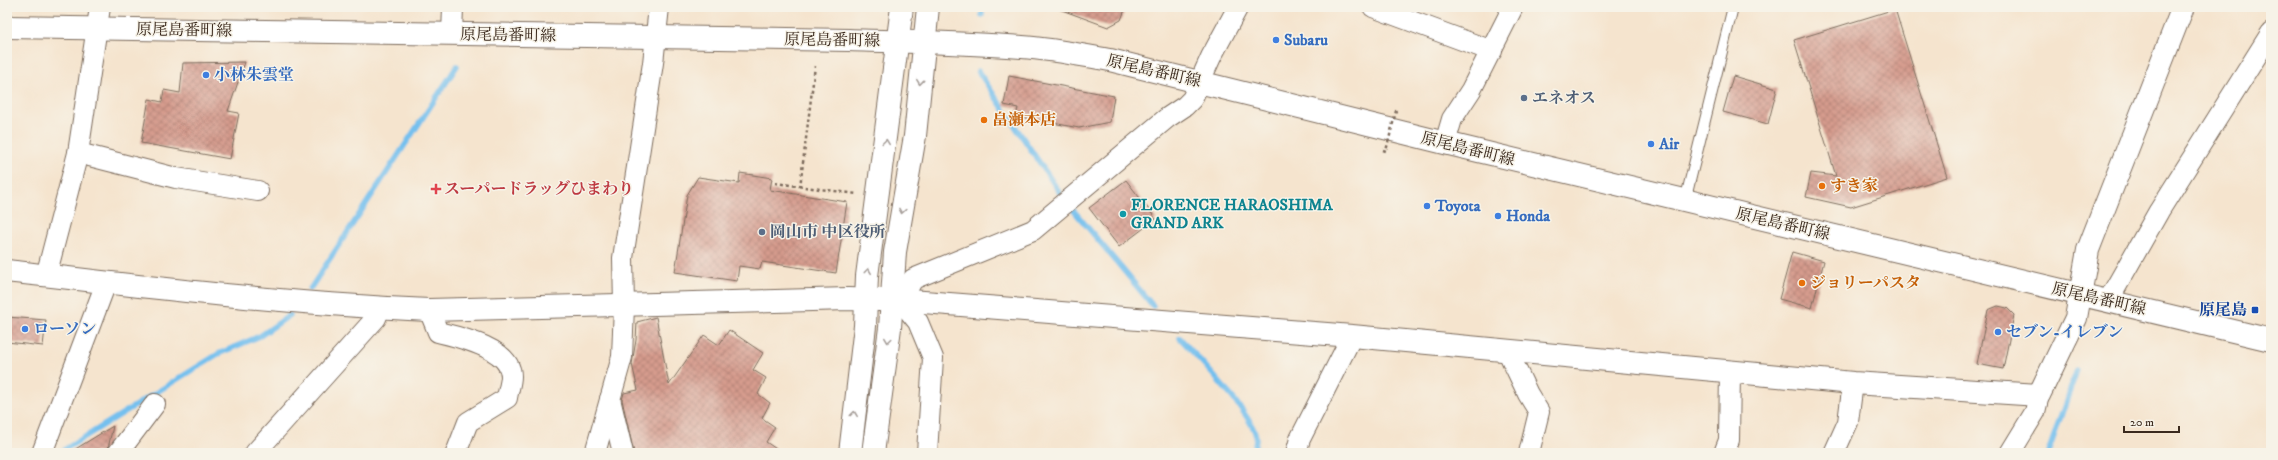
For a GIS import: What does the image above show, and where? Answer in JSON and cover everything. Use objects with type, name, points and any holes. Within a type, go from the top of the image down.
[{"type":"street","points":[[46,276],[78,153],[100,7]]},
{"type":"street","points":[[452,34],[453,7]]},
{"type":"street","points":[[594,453],[622,357],[624,306],[623,258],[659,7]]},
{"type":"street","points":[[850,453],[866,300],[867,276],[891,104],[902,7]]},
{"type":"street","points":[[873,453],[896,300],[894,252],[915,136],[928,7]]},
{"type":"street","points":[[896,300],[913,279],[1033,230],[1161,123],[1185,106],[1192,99],[1211,57],[1238,7]]},
{"type":"street","points":[[1373,7],[1492,51]]},
{"type":"street","points":[[1445,144],[1452,119],[1471,90],[1513,7]]},
{"type":"street","points":[[2010,453],[2035,412],[2039,395],[2076,318],[2088,250],[2183,7]]},
{"type":"street","name":"原尾島番町線","points":[[7,27],[897,42],[1008,46],[1070,53],[1200,82],[1445,144],[2271,340]]},
{"type":"street","points":[[2108,301],[2159,211],[2271,33]]},
{"type":"street","points":[[78,153],[176,178],[258,191]]},
{"type":"street","points":[[7,271],[106,283],[380,308],[429,310],[896,300],[1352,336],[1508,352],[1854,383],[2039,395]]},
{"type":"street","points":[[42,453],[106,283]]},
{"type":"street","points":[[896,300],[918,322],[934,358],[927,453]]},
{"type":"street","points":[[255,453],[376,318],[380,308]]},
{"type":"street","points":[[429,310],[438,332],[472,340],[500,356],[508,365],[511,376],[507,398],[468,422],[456,453]]},
{"type":"street","points":[[1296,453],[1300,439],[1352,336]]},
{"type":"street","points":[[1508,352],[1528,394],[1539,412],[1529,453]]},
{"type":"street","points":[[1724,453],[1729,440],[1730,372]]},
{"type":"street","points":[[1834,453],[1848,422],[1854,383]]},
{"type":"street","points":[[610,397],[623,453]]},
{"type":"street","points":[[118,453],[155,404]]},
{"type":"lane","points":[[1685,201],[1733,7]]},
{"type":"path","points":[[800,187],[815,66]]},
{"type":"path","points":[[1384,150],[1386,151],[1396,111],[1399,112]]},
{"type":"path","points":[[775,183],[862,195]]},
{"type":"building","points":[[1059,7],[1126,7],[1121,20],[1108,27],[1059,9]]},
{"type":"building","points":[[1895,9],[1947,177],[1851,207],[1806,197],[1811,173],[1836,176],[1794,40]]},
{"type":"building","points":[[245,62],[228,111],[239,113],[230,159],[141,143],[149,99],[162,102],[164,90],[180,93],[183,63]]},
{"type":"building","points":[[1009,76],[1114,96],[1110,122],[1079,128],[1016,116],[1018,108],[1004,105]]},
{"type":"building","points":[[1733,76],[1777,89],[1768,124],[1723,112]]},
{"type":"building","name":"岡山市 中区役所","points":[[740,173],[772,178],[770,190],[847,202],[836,273],[762,262],[760,269],[739,266],[737,281],[675,272],[687,195],[698,177],[739,183]]},
{"type":"building","name":"FLORENCE HARAOSHIMA GRAND ARK","points":[[1126,180],[1156,219],[1119,247],[1089,208]]},
{"type":"building","points":[[1792,252],[1824,261],[1812,308],[1779,299]]},
{"type":"building","points":[[1998,306],[2007,308],[2014,315],[2003,369],[1977,364],[1988,310]]},
{"type":"building","points":[[7,317],[46,320],[43,346],[7,342]]},
{"type":"building","points":[[656,317],[669,385],[704,335],[719,345],[729,330],[763,353],[753,370],[766,378],[758,394],[770,403],[762,418],[775,427],[766,442],[782,453],[634,453],[622,400],[624,393],[638,390],[632,364],[637,322]]},
{"type":"building","points":[[113,426],[107,453],[69,453]]},
{"type":"waterway","points":[[982,7],[982,15]]},
{"type":"waterway","points":[[310,289],[457,66]]},
{"type":"waterway","points":[[978,71],[1060,193]]},
{"type":"waterway","points":[[1070,206],[1153,306]]},
{"type":"waterway","points":[[59,453],[218,354],[260,336],[290,315]]},
{"type":"waterway","points":[[1180,338],[1224,387],[1246,416],[1256,438],[1253,453]]},
{"type":"waterway","points":[[2048,453],[2077,370]]},
{"type":"place","name":"Subaru","points":[[1276,40]]},
{"type":"place","name":"小林朱雲堂","points":[[206,75]]},
{"type":"place","name":"エネオス","points":[[1524,98]]},
{"type":"place","name":"畠瀬本店","points":[[984,120]]},
{"type":"place","name":"Air","points":[[1651,144]]},
{"type":"place","name":"すき家","points":[[1822,186]]},
{"type":"place","name":"スーパードラッグひまわり","points":[[436,189]]},
{"type":"place","name":"Toyota","points":[[1427,206]]},
{"type":"place","name":"FLORENCE HARAOSHIMA GRAND ARK","points":[[1123,214]]},
{"type":"place","name":"Honda","points":[[1498,216]]},
{"type":"place","name":"岡山市 中区役所","points":[[762,232]]},
{"type":"place","name":"ジョリーパスタ","points":[[1802,283]]},
{"type":"place","name":"原尾島","points":[[2255,310]]},
{"type":"place","name":"ローソン","points":[[25,329]]},
{"type":"place","name":"セブン-イレブン","points":[[1998,332]]}]
